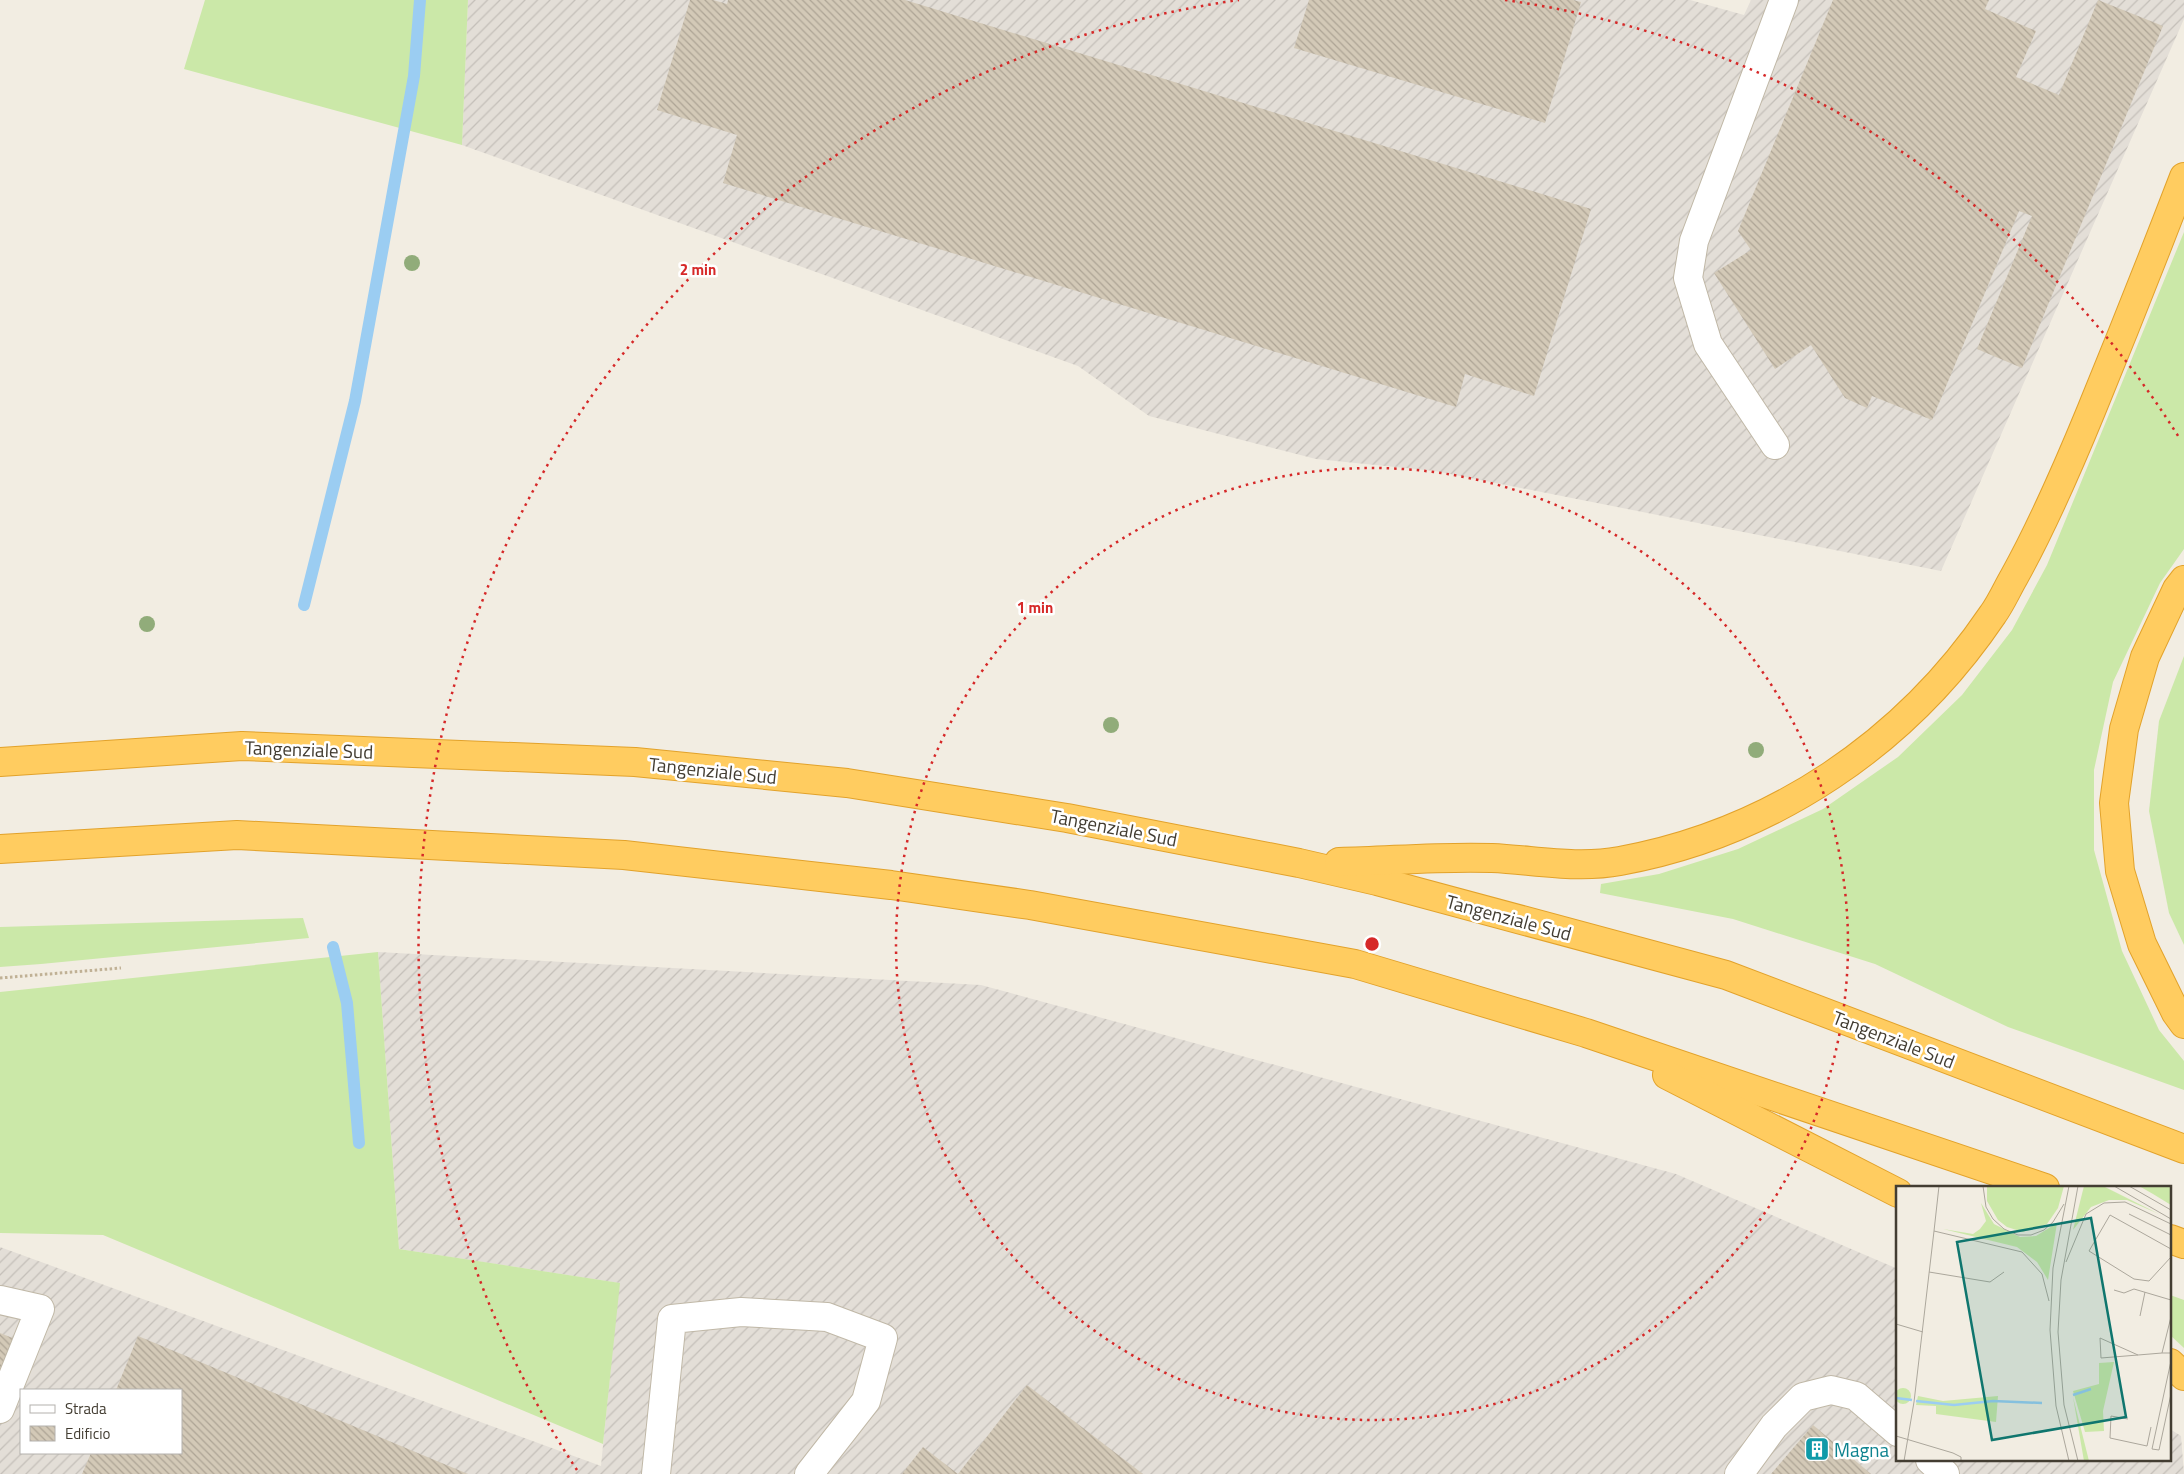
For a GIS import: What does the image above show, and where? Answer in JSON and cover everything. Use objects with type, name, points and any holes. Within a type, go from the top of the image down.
[{"type":"highway","points":[[1299,863],[1492,858],[1566,865],[1618,862],[1679,846],[1743,824],[1802,795],[1855,759],[1904,719],[1952,669],[1994,613],[2032,545],[2068,469],[2184,177]]},
{"type":"highway","points":[[2184,580],[2145,657],[2124,729],[2114,803],[2120,871],[2142,944],[2176,1013],[2184,1024]]},
{"type":"highway","name":"Tangenziale Sud","points":[[0,762],[242,746],[635,762],[847,783],[1066,818],[1299,863],[1377,881],[1726,975],[2184,1148]]},
{"type":"highway","points":[[0,849],[238,835],[624,855],[891,885],[1030,905],[1355,964],[1586,1033],[2039,1186]]},
{"type":"highway","points":[[1586,1033],[1896,1192]]},
{"type":"highway","points":[[2172,1240],[2184,1244]]},
{"type":"highway","points":[[2172,1365],[2184,1376]]},
{"type":"street","points":[[1775,445],[1708,344],[1688,278],[1694,242],[1784,0]]},
{"type":"street","points":[[0,1300],[40,1309],[0,1409]]},
{"type":"street","points":[[656,1474],[672,1319],[741,1312],[827,1318],[883,1338],[866,1400],[809,1474]]},
{"type":"street","points":[[1739,1474],[1774,1426],[1802,1396],[1831,1390],[1856,1396],[1896,1430]]},
{"type":"street","points":[[1932,1462],[1945,1474]]},
{"type":"path","points":[[0,978],[121,968]]},
{"type":"shaded area","points":[[468,0],[1690,0],[1744,15],[1751,0],[2184,0],[2184,19],[1941,571],[1435,471],[1316,459],[1149,416],[1078,366],[462,145]]},
{"type":"shaded area","points":[[378,952],[981,985],[1676,1174],[1896,1268],[1896,1462],[2172,1462],[2172,1430],[2181,1436],[2184,1474],[0,1474],[0,1247],[601,1466],[619,1283],[399,1249]]},
{"type":"green space","points":[[205,0],[468,0],[462,145],[184,69]]},
{"type":"green space","points":[[2184,232],[2184,549],[2160,583],[2113,682],[2094,770],[2094,850],[2122,951],[2159,1030],[2184,1061],[2184,1090],[2008,1027],[1875,964],[1733,919],[1600,893],[1601,884],[1659,874],[1738,849],[1823,809],[1898,757],[1962,695],[2012,630],[2047,565]]},
{"type":"green space","points":[[2184,656],[2184,945],[2169,913],[2149,811],[2159,721]]},
{"type":"green space","points":[[303,918],[309,938],[0,967],[0,927]]},
{"type":"green space","points":[[378,952],[399,1249],[620,1283],[603,1444],[103,1235],[0,1233],[0,992]]},
{"type":"green space","points":[[2172,1296],[2184,1300],[2184,1348],[2172,1337]]},
{"type":"building","points":[[690,0],[713,0],[727,4],[728,0],[905,0],[1591,209],[1534,396],[1465,374],[1456,407],[723,183],[737,135],[657,110]]},
{"type":"building","points":[[1309,0],[1573,0],[1581,2],[1545,123],[1294,48]]},
{"type":"building","points":[[1833,0],[1989,0],[1985,9],[2036,31],[2016,77],[2059,95],[2098,0],[2163,26],[2022,368],[1977,349],[2032,216],[2019,211],[1932,420],[1872,396],[1867,408],[1845,398],[1811,345],[1775,369],[1714,273],[1751,250],[1738,231]]},
{"type":"building","points":[[0,1333],[15,1339],[0,1376]]},
{"type":"building","points":[[138,1336],[468,1474],[82,1474],[91,1454],[182,1454],[182,1389],[116,1389]]},
{"type":"building","points":[[1027,1385],[1143,1474],[958,1474]]},
{"type":"building","name":"Magna","points":[[1813,1425],[1871,1474],[1771,1474]]},
{"type":"building","points":[[923,1447],[958,1474],[902,1474]]},
{"type":"waterway","points":[[304,605],[355,401],[414,76],[420,0]]},
{"type":"waterway","points":[[333,947],[347,1003],[359,1143]]},
{"type":"place","name":"Magna","points":[[1817,1449]]}]
